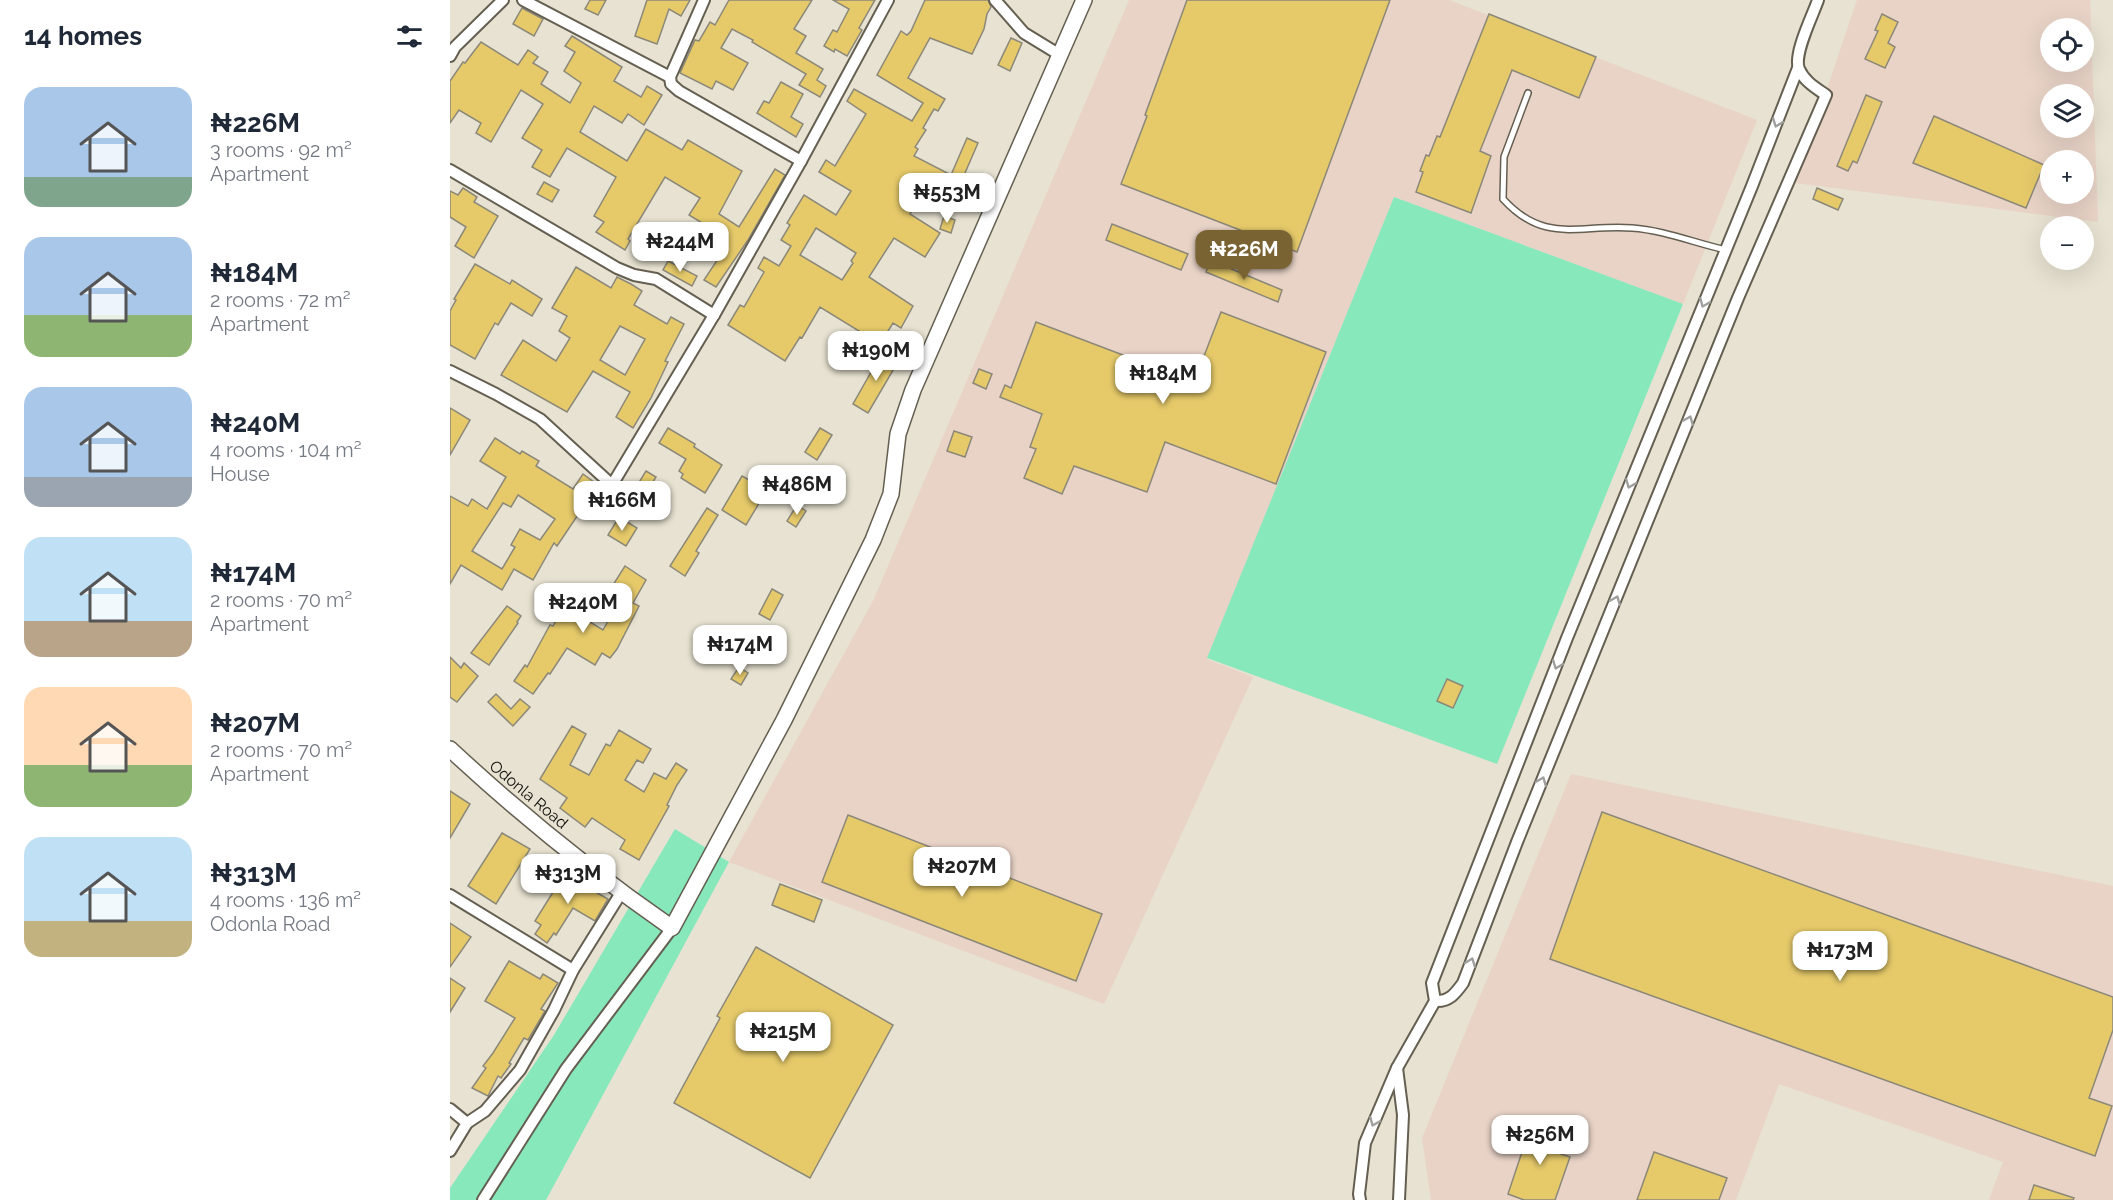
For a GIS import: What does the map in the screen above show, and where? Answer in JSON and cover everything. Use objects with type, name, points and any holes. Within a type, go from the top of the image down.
[{"type":"street","points":[[450,56],[455,47],[503,0]]},
{"type":"street","points":[[523,0],[670,77]]},
{"type":"street","points":[[704,0],[670,77],[671,84],[679,91],[801,161]]},
{"type":"street","points":[[450,371],[540,419],[612,485],[714,315],[888,0]]},
{"type":"street","points":[[995,0],[1024,33],[1060,55]]},
{"type":"street","points":[[483,1200],[566,1069],[672,928],[784,720],[873,540],[891,494],[898,434],[906,408],[1084,0]]},
{"type":"street","points":[[1360,1200],[1365,1143],[1397,1068],[1435,1001],[1432,983],[1563,650],[1798,68],[1798,53],[1818,0]]},
{"type":"street","points":[[1435,1001],[1452,997],[1463,983],[1517,842],[1738,298],[1826,95],[1811,85],[1798,68]]},
{"type":"street","points":[[450,170],[617,268],[634,275],[656,279],[714,315]]},
{"type":"street","name":"Odonla Road","points":[[450,749],[518,809],[621,893],[672,928]]},
{"type":"street","points":[[450,1151],[467,1124],[485,1111],[519,1070],[554,1010],[573,970],[621,893]]},
{"type":"street","points":[[450,895],[573,970]]},
{"type":"street","points":[[1397,1068],[1403,1115],[1399,1200]]},
{"type":"street","points":[[450,1109],[467,1124]]},
{"type":"lane","points":[[1528,93],[1504,158],[1503,199],[1516,214],[1544,227],[1569,231],[1631,228],[1655,231],[1726,250]]},
{"type":"shaded area","points":[[1129,0],[1449,0],[1757,120],[1683,304],[1394,197],[1207,659],[1253,677],[1104,1004],[729,862],[873,601]]},
{"type":"shaded area","points":[[1857,0],[2090,0],[2091,18],[2040,18],[2040,72],[2093,72],[2093,84],[2040,84],[2040,138],[2094,138],[2094,111],[2098,222],[2094,221],[2094,216],[2051,216],[1795,183]]},
{"type":"shaded area","points":[[1571,774],[2113,886],[2113,1200],[1989,1200],[2003,1162],[1779,1084],[1736,1200],[1431,1200],[1422,1138]]},
{"type":"green space","points":[[1394,197],[1683,304],[1497,764],[1207,658]]},
{"type":"green space","points":[[675,829],[729,862],[546,1200],[450,1200],[450,1188],[554,1035]]},
{"type":"building","points":[[590,0],[606,0],[598,15],[585,9]]},
{"type":"building","points":[[647,0],[690,0],[681,16],[669,9],[657,44],[635,36]]},
{"type":"building","points":[[729,0],[812,0],[794,29],[806,36],[796,53],[823,69],[817,80],[826,86],[820,97],[799,85],[806,74],[732,29],[721,48],[748,63],[733,90],[716,81],[712,89],[680,73],[695,40],[699,41],[710,22],[715,25]]},
{"type":"building","points":[[833,0],[875,0],[847,56],[824,46],[833,30],[837,32],[849,9]]},
{"type":"building","points":[[925,0],[988,0],[991,7],[972,54],[930,38],[908,78],[945,99],[938,111],[934,109],[923,128],[926,130],[915,147],[918,149],[914,156],[951,175],[967,138],[978,143],[962,180],[967,183],[960,197],[930,181],[910,214],[940,233],[925,257],[894,238],[869,277],[913,306],[901,328],[893,323],[880,344],[820,307],[785,361],[728,325],[740,305],[744,307],[764,272],[758,268],[764,257],[779,266],[791,246],[781,240],[790,225],[787,223],[804,195],[836,215],[851,191],[819,172],[826,160],[835,166],[866,114],[847,101],[854,89],[912,121],[923,103],[877,75],[901,31],[907,35]],"holes":[[[816,228],[856,253],[851,261],[853,263],[842,280],[800,255]]]},
{"type":"building","points":[[1187,0],[1390,0],[1297,252],[1121,184]]},
{"type":"building","points":[[522,8],[543,19],[534,36],[513,24]]},
{"type":"building","points":[[1489,14],[1596,57],[1579,98],[1512,70],[1480,151],[1491,156],[1471,213],[1416,192],[1426,155],[1429,156],[1437,136],[1440,137]]},
{"type":"building","points":[[1882,14],[1898,22],[1888,43],[1895,47],[1885,68],[1865,59],[1878,31],[1875,30]]},
{"type":"building","points":[[572,36],[622,67],[614,81],[641,97],[647,86],[662,95],[644,125],[628,114],[622,123],[594,106],[580,132],[627,161],[646,129],[682,150],[688,140],[742,171],[719,214],[739,227],[775,169],[785,175],[748,240],[716,287],[704,280],[718,259],[705,250],[717,232],[689,215],[700,198],[665,177],[628,239],[630,241],[625,250],[596,232],[604,222],[594,216],[616,177],[567,148],[550,177],[532,167],[542,150],[522,138],[543,104],[521,90],[491,142],[476,133],[481,123],[459,110],[450,123],[450,81],[481,42],[518,65],[528,50],[538,57],[533,63],[548,72],[541,84],[570,103],[581,83],[564,71],[575,52],[565,46]]},
{"type":"building","points":[[1011,38],[1022,43],[1010,71],[998,65]]},
{"type":"building","points":[[781,82],[803,94],[791,117],[803,124],[796,137],[757,113],[764,101],[769,103]]},
{"type":"building","points":[[1866,95],[1882,102],[1857,163],[1853,161],[1848,171],[1837,166]]},
{"type":"building","points":[[1934,116],[2040,163],[2040,175],[2026,208],[1913,163]]},
{"type":"building","points":[[544,182],[559,190],[552,202],[537,194]]},
{"type":"building","points":[[463,188],[477,197],[474,202],[498,216],[474,258],[455,246],[466,227],[450,217],[450,191],[458,195]]},
{"type":"building","points":[[1817,188],[1843,199],[1838,210],[1813,199]]},
{"type":"building","points":[[944,216],[955,220],[951,233],[940,229]]},
{"type":"building","points":[[1112,224],[1188,254],[1181,270],[1106,240]]},
{"type":"building","points":[[1210,260],[1282,290],[1278,302],[1206,272]]},
{"type":"building","points":[[668,261],[697,276],[692,286],[663,270]]},
{"type":"building","points":[[475,264],[510,284],[512,280],[542,299],[532,316],[511,303],[498,325],[495,323],[475,359],[450,345],[450,311],[456,300],[454,299]]},
{"type":"building","points":[[576,267],[611,288],[617,277],[631,284],[642,291],[634,305],[667,324],[671,317],[684,324],[665,361],[668,362],[651,398],[633,428],[616,417],[630,392],[593,371],[567,412],[501,375],[523,340],[556,361],[570,338],[559,331],[567,316],[552,308]],"holes":[[[620,326],[645,339],[625,375],[600,360]]]},
{"type":"building","points":[[1221,312],[1326,352],[1276,484],[1165,442],[1147,492],[1074,466],[1062,494],[1024,478],[1036,449],[1030,447],[1042,414],[1000,397],[1005,385],[1011,388],[1036,322],[1194,382]]},
{"type":"building","points":[[883,351],[899,360],[868,413],[853,404]]},
{"type":"building","points":[[979,369],[992,374],[986,389],[973,383]]},
{"type":"building","points":[[450,408],[470,420],[450,455]]},
{"type":"building","points":[[668,428],[695,444],[694,447],[722,465],[705,493],[681,478],[683,474],[679,471],[686,459],[659,443]]},
{"type":"building","points":[[820,428],[832,435],[817,460],[805,452]]},
{"type":"building","points":[[954,431],[972,437],[965,457],[947,451]]},
{"type":"building","points":[[495,438],[520,454],[522,451],[539,461],[536,466],[573,489],[583,474],[598,485],[557,546],[554,543],[533,580],[514,569],[502,590],[461,565],[450,584],[450,496],[468,506],[472,499],[487,509],[506,477],[480,461]],"holes":[[[518,495],[555,519],[540,540],[520,529],[511,545],[515,547],[502,569],[472,551],[503,503],[511,507]]]},
{"type":"building","points":[[646,471],[656,477],[648,490],[638,484]]},
{"type":"building","points":[[742,476],[767,490],[746,525],[722,510]]},
{"type":"building","points":[[797,505],[806,511],[796,527],[787,521]]},
{"type":"building","points":[[707,508],[718,515],[696,551],[699,553],[685,576],[670,566]]},
{"type":"building","points":[[619,517],[637,528],[626,546],[608,535]]},
{"type":"building","points":[[625,566],[646,580],[633,603],[639,606],[610,658],[602,653],[595,665],[567,648],[533,694],[514,681],[525,665],[527,667],[550,625],[553,626],[564,606],[603,630],[624,592],[613,585]]},
{"type":"building","points":[[772,589],[783,595],[770,620],[759,614]]},
{"type":"building","points":[[507,606],[521,616],[489,665],[471,653]]},
{"type":"building","points":[[450,657],[461,668],[464,663],[478,676],[457,702],[450,697]]},
{"type":"building","points":[[739,667],[748,673],[741,685],[731,679]]},
{"type":"building","points":[[1447,679],[1463,686],[1453,708],[1437,701]]},
{"type":"building","points":[[496,694],[511,709],[520,699],[530,707],[513,726],[488,702]]},
{"type":"building","points":[[572,726],[586,734],[570,765],[589,775],[606,744],[610,746],[619,730],[651,749],[643,763],[637,760],[625,780],[644,792],[654,773],[666,779],[676,763],[687,770],[639,860],[620,849],[625,840],[592,818],[585,827],[560,808],[567,798],[540,779]]},
{"type":"building","points":[[450,791],[470,804],[450,838]]},
{"type":"building","points":[[1602,812],[2113,997],[2113,1030],[2089,1098],[2112,1106],[2095,1156],[1550,959]]},
{"type":"building","points":[[848,815],[1102,914],[1076,981],[822,882]]},
{"type":"building","points":[[502,833],[530,849],[496,904],[468,886]]},
{"type":"building","points":[[567,866],[580,875],[576,881],[608,899],[595,921],[573,908],[556,935],[554,933],[547,943],[535,934],[541,925],[535,921]]},
{"type":"building","points":[[780,884],[822,900],[814,922],[772,905]]},
{"type":"building","points":[[450,923],[471,937],[450,967]]},
{"type":"building","points":[[756,947],[893,1025],[810,1178],[674,1103],[720,1018],[717,1016]]},
{"type":"building","points":[[509,961],[540,979],[543,974],[558,983],[541,1009],[545,1011],[528,1040],[524,1038],[509,1063],[511,1064],[501,1078],[498,1076],[488,1096],[472,1088],[486,1068],[483,1066],[515,1018],[485,1001]]},
{"type":"building","points":[[450,978],[465,988],[450,1012]]},
{"type":"building","points":[[1525,1125],[1566,1139],[1561,1154],[1570,1157],[1555,1200],[1524,1200],[1508,1194],[1526,1140],[1520,1138]]},
{"type":"building","points":[[1654,1152],[1727,1178],[1719,1200],[1637,1200]]},
{"type":"building","points":[[2034,1185],[2074,1198],[2073,1200],[2029,1200]]}]
